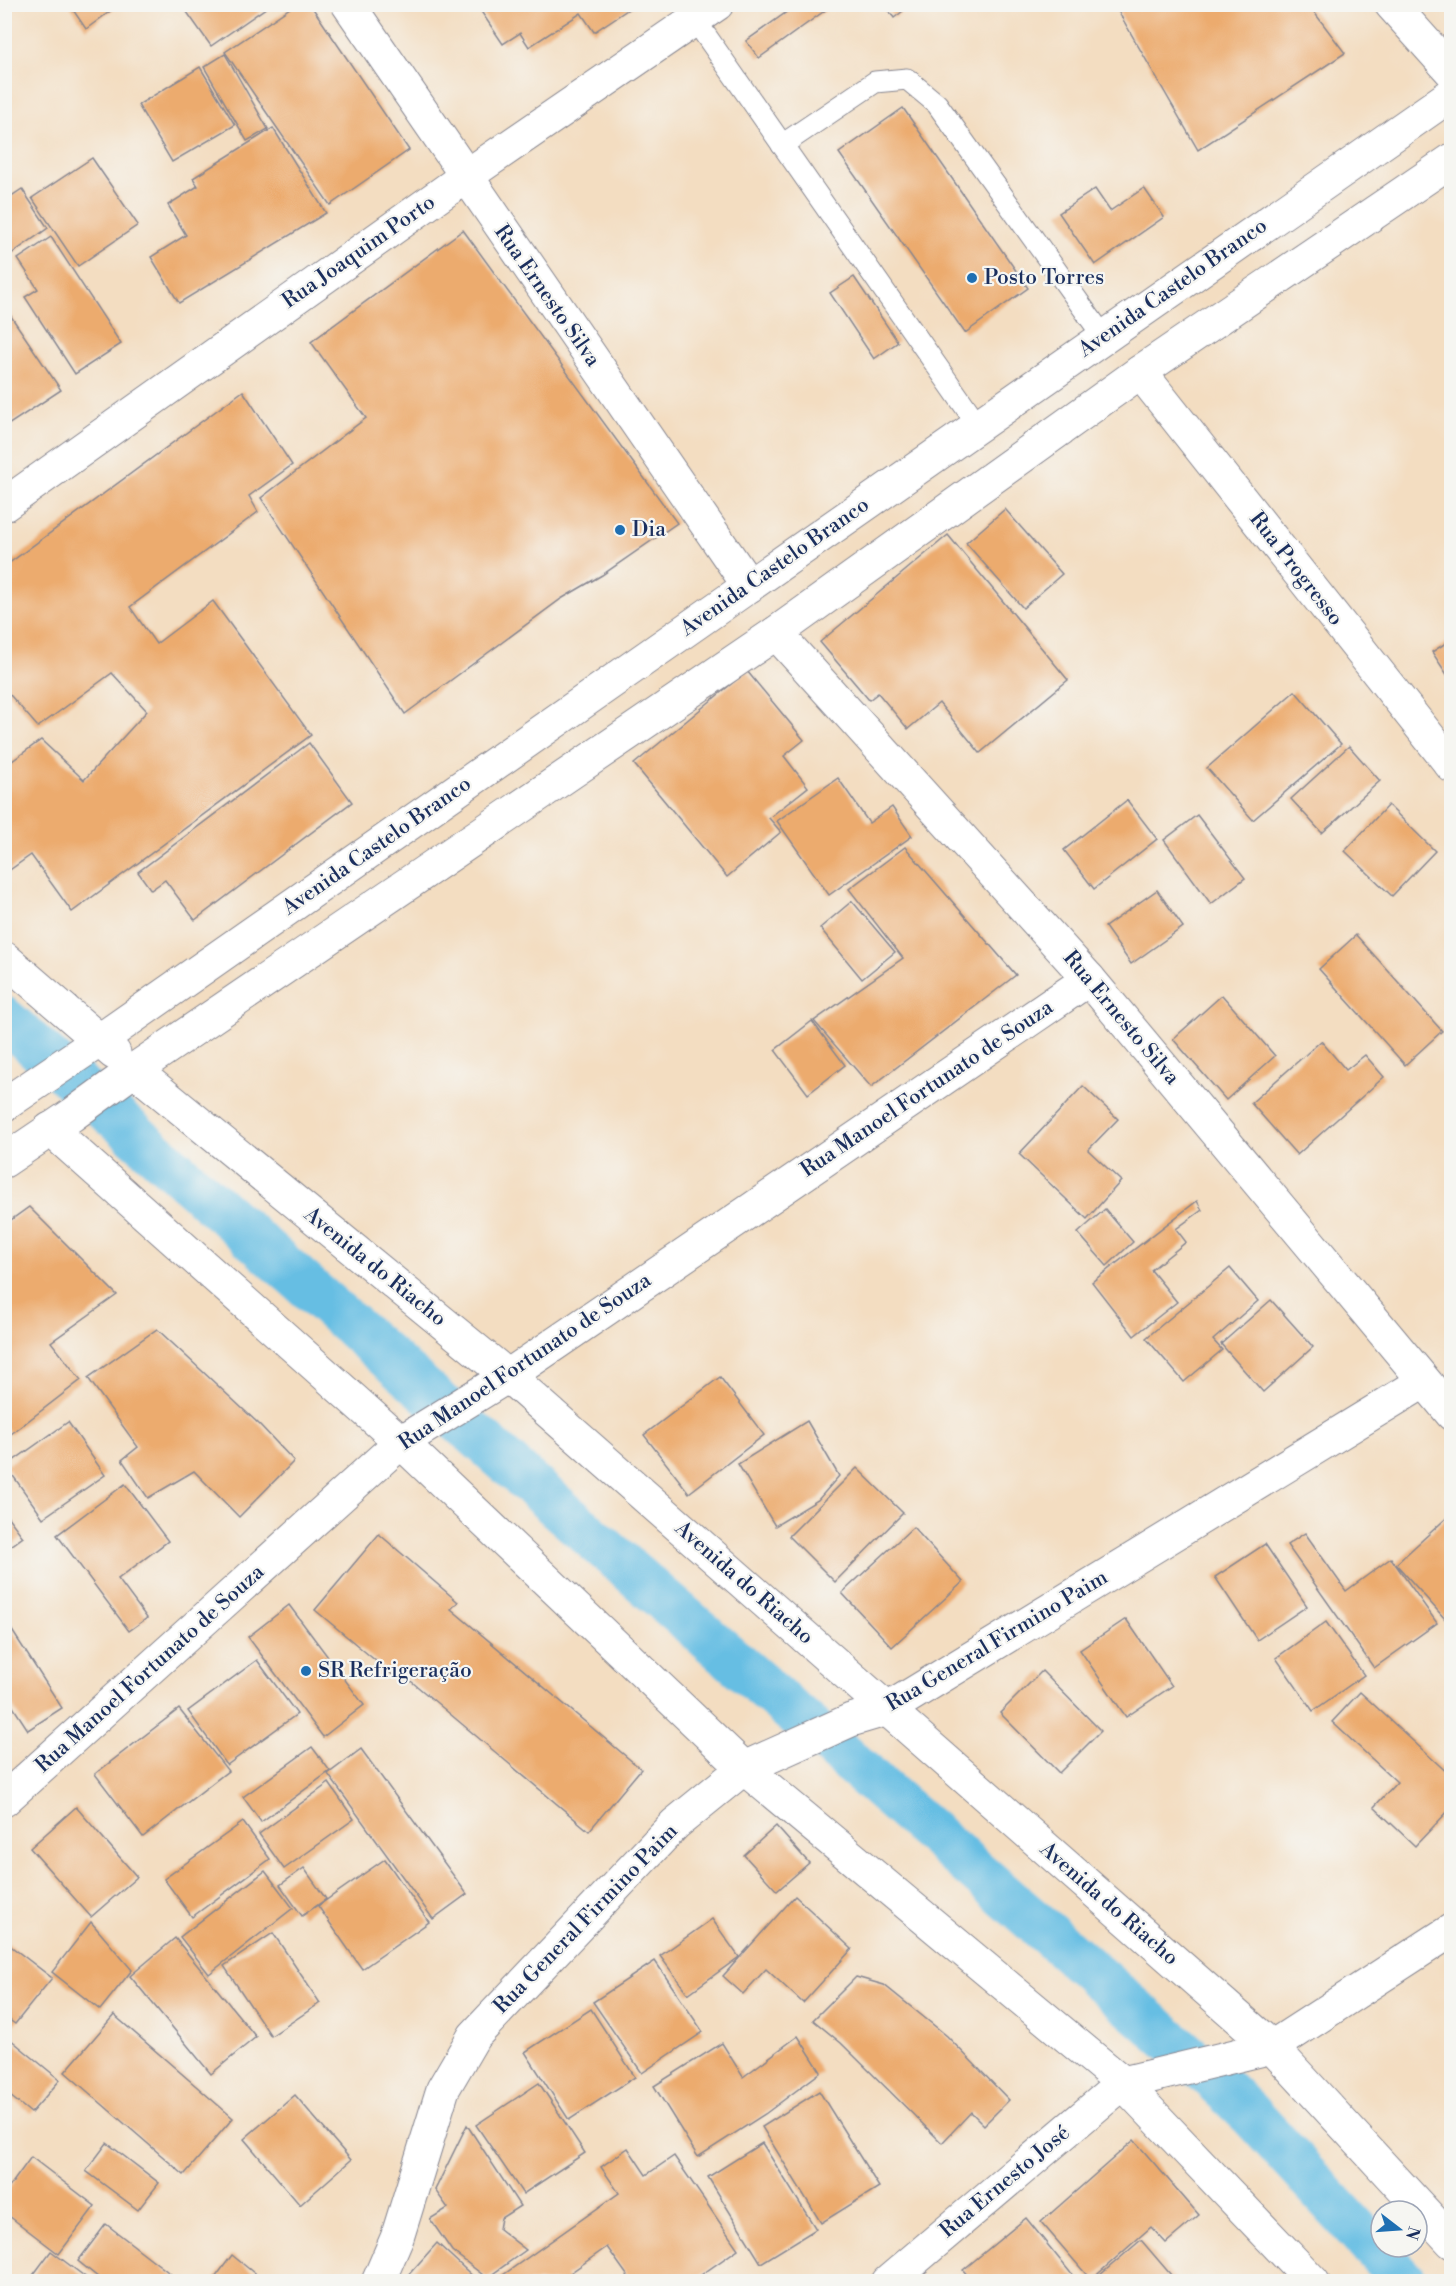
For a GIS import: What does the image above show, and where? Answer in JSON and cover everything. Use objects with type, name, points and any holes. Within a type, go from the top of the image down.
[{"type":"street","name":"Rua Ernesto Silva","points":[[348,4],[748,586]]},
{"type":"street","points":[[1391,4],[1452,72]]},
{"type":"street","name":"Rua Joaquim Porto","points":[[4,505],[465,177],[706,12]]},
{"type":"street","name":"Avenida Castelo Branco","points":[[16,1093],[89,1047],[1452,94]]},
{"type":"street","points":[[4,1161],[776,633],[1140,372],[1452,160]]},
{"type":"street","name":"Rua Progresso","points":[[1140,372],[1452,766]]},
{"type":"street","name":"Rua Ernesto Silva","points":[[776,633],[1089,979],[1452,1414]]},
{"type":"street","name":"Avenida do Riacho","points":[[4,958],[89,1047],[123,1078],[508,1376],[1272,2047],[1452,2242]]},
{"type":"street","name":"Rua Manoel Fortunato de Souza","points":[[4,1800],[401,1442],[508,1376],[1089,979]]},
{"type":"street","points":[[16,1093],[61,1122],[744,1768],[1123,2083],[1312,2282]]},
{"type":"street","name":"Rua General Firmino Paim","points":[[378,2282],[397,2238],[443,2089],[474,2036],[675,1824],[744,1768],[851,1720],[888,1709],[1423,1382]]},
{"type":"street","points":[[1123,2083],[1272,2047],[1452,1930]]},
{"type":"street","name":"Rua Ernesto José","points":[[888,2282],[1123,2083]]},
{"type":"lane","points":[[706,12],[782,145],[978,425]]},
{"type":"lane","points":[[782,145],[875,82],[907,80],[937,104],[1103,336]]},
{"type":"building","points":[[69,4],[120,4],[86,29]]},
{"type":"building","points":[[296,4],[310,4],[409,150],[330,205],[225,52]]},
{"type":"building","points":[[476,4],[636,4],[594,32],[581,13],[529,47],[520,33],[503,44]]},
{"type":"building","points":[[798,4],[834,4],[759,58],[746,41]]},
{"type":"building","points":[[884,4],[912,4],[894,18]]},
{"type":"building","points":[[1114,4],[1308,4],[1345,53],[1198,150]]},
{"type":"building","points":[[182,5],[270,5],[211,46]]},
{"type":"building","points":[[225,54],[268,129],[247,141],[204,67]]},
{"type":"building","points":[[200,67],[235,125],[172,162],[138,105]]},
{"type":"building","points":[[903,108],[1028,288],[965,333],[839,153]]},
{"type":"building","points":[[273,128],[326,213],[179,303],[151,257],[186,235],[168,205],[198,186],[193,178]]},
{"type":"building","points":[[92,158],[138,225],[78,266],[32,198]]},
{"type":"building","points":[[1144,188],[1164,217],[1095,265],[1059,213],[1095,189],[1110,211]]},
{"type":"building","points":[[22,189],[48,228],[4,259],[4,201]]},
{"type":"building","points":[[463,230],[677,523],[602,575],[561,599],[405,714],[261,498],[366,418],[311,342]]},
{"type":"building","points":[[51,237],[121,344],[75,374],[25,297],[38,289],[18,259]]},
{"type":"building","points":[[854,277],[898,342],[874,359],[830,293]]},
{"type":"building","points":[[4,306],[61,390],[8,425],[4,419]]},
{"type":"building","points":[[243,391],[292,465],[249,496],[258,512],[130,607],[156,644],[213,601],[311,735],[72,912],[31,855],[4,874],[4,767],[41,740],[84,780],[147,711],[112,673],[38,727],[4,688],[4,567]]},
{"type":"building","points":[[1005,509],[1062,574],[1023,608],[966,543]]},
{"type":"building","points":[[948,535],[1068,680],[980,753],[939,703],[908,729],[878,693],[869,700],[820,642]]},
{"type":"building","points":[[1452,639],[1452,682],[1432,652]]},
{"type":"building","points":[[747,671],[804,740],[784,756],[808,787],[769,818],[781,832],[727,877],[634,764]]},
{"type":"building","points":[[1295,691],[1341,744],[1253,820],[1207,768]]},
{"type":"building","points":[[309,743],[352,802],[195,920],[165,880],[151,890],[138,872]]},
{"type":"building","points":[[1349,746],[1380,781],[1322,833],[1291,799]]},
{"type":"building","points":[[838,778],[869,823],[892,807],[912,836],[829,895],[777,821]]},
{"type":"building","points":[[1127,800],[1157,839],[1094,889],[1064,850]]},
{"type":"building","points":[[1388,805],[1435,851],[1392,896],[1345,851]]},
{"type":"building","points":[[1197,815],[1245,878],[1211,904],[1164,840]]},
{"type":"building","points":[[905,847],[1016,975],[871,1087],[814,1021],[903,958],[849,889]]},
{"type":"building","points":[[1157,890],[1183,927],[1131,964],[1105,927]]},
{"type":"building","points":[[852,901],[895,952],[862,979],[820,928]]},
{"type":"building","points":[[1356,935],[1442,1031],[1405,1065],[1319,969]]},
{"type":"building","points":[[1222,995],[1275,1056],[1226,1100],[1173,1039]]},
{"type":"building","points":[[812,1021],[845,1065],[808,1094],[775,1050]]},
{"type":"building","points":[[1321,1041],[1346,1070],[1365,1055],[1384,1077],[1297,1155],[1251,1103]]},
{"type":"building","points":[[1083,1086],[1118,1119],[1088,1150],[1121,1181],[1087,1219],[1019,1154]]},
{"type":"building","points":[[1197,1201],[1202,1210],[1176,1229],[1186,1242],[1151,1270],[1177,1302],[1134,1336],[1092,1282]]},
{"type":"building","points":[[29,1207],[117,1295],[51,1342],[81,1380],[11,1434],[4,1425],[4,1225]]},
{"type":"building","points":[[1105,1209],[1133,1242],[1107,1266],[1078,1233]]},
{"type":"building","points":[[1230,1268],[1258,1301],[1213,1340],[1222,1350],[1184,1382],[1146,1338]]},
{"type":"building","points":[[1271,1300],[1313,1347],[1263,1392],[1221,1344]]},
{"type":"building","points":[[157,1329],[260,1425],[294,1461],[239,1517],[194,1471],[148,1498],[122,1460],[138,1447],[88,1378]]},
{"type":"building","points":[[720,1377],[764,1435],[689,1493],[644,1435]]},
{"type":"building","points":[[807,1421],[839,1476],[818,1500],[775,1526],[738,1464]]},
{"type":"building","points":[[68,1422],[105,1475],[43,1518],[6,1466]]},
{"type":"building","points":[[857,1468],[903,1513],[835,1582],[789,1536]]},
{"type":"building","points":[[125,1484],[168,1541],[118,1579],[147,1618],[129,1631],[57,1535]]},
{"type":"building","points":[[4,1512],[23,1537],[4,1551]]},
{"type":"building","points":[[1452,1513],[1452,1616],[1446,1620],[1396,1564]]},
{"type":"building","points":[[913,1527],[963,1582],[892,1647],[842,1593]]},
{"type":"building","points":[[1305,1533],[1346,1591],[1391,1558],[1437,1623],[1374,1668],[1287,1545]]},
{"type":"building","points":[[379,1534],[458,1602],[451,1609],[641,1769],[589,1831],[399,1671],[395,1677],[315,1610]]},
{"type":"building","points":[[1265,1544],[1307,1606],[1257,1640],[1215,1577]]},
{"type":"building","name":"SR Refrigeração","points":[[289,1605],[364,1705],[323,1737],[248,1637]]},
{"type":"building","points":[[4,1618],[62,1708],[28,1730],[4,1693]]},
{"type":"building","points":[[1126,1619],[1172,1686],[1126,1717],[1080,1650]]},
{"type":"building","points":[[1326,1622],[1364,1675],[1313,1711],[1276,1658]]},
{"type":"building","points":[[257,1660],[297,1714],[227,1765],[188,1711]]},
{"type":"building","points":[[1042,1671],[1101,1731],[1059,1773],[1000,1713]]},
{"type":"building","points":[[1360,1692],[1452,1777],[1452,1807],[1415,1846],[1374,1807],[1397,1782],[1332,1722]]},
{"type":"building","points":[[179,1709],[228,1771],[143,1837],[95,1774]]},
{"type":"building","points":[[312,1747],[330,1771],[261,1822],[243,1797]]},
{"type":"building","points":[[361,1749],[467,1894],[433,1919],[328,1774]]},
{"type":"building","points":[[329,1783],[354,1819],[284,1869],[259,1834]]},
{"type":"building","points":[[76,1807],[137,1877],[91,1917],[30,1848]]},
{"type":"building","points":[[243,1822],[270,1859],[192,1917],[164,1879]]},
{"type":"building","points":[[776,1826],[809,1863],[777,1891],[744,1855]]},
{"type":"building","points":[[385,1859],[429,1922],[362,1969],[318,1906]]},
{"type":"building","points":[[304,1868],[326,1899],[302,1916],[280,1885]]},
{"type":"building","points":[[265,1871],[293,1908],[209,1974],[180,1937]]},
{"type":"building","points":[[795,1896],[852,1949],[803,2003],[766,1969],[743,1994],[723,1976]]},
{"type":"building","points":[[712,1919],[739,1957],[688,1994],[660,1956]]},
{"type":"building","points":[[91,1922],[132,1970],[100,2010],[52,1972]]},
{"type":"building","points":[[273,1933],[320,2003],[271,2036],[224,1966]]},
{"type":"building","points":[[175,1938],[256,2037],[211,2074],[130,1976]]},
{"type":"building","points":[[4,1941],[52,1978],[15,2024],[4,2016]]},
{"type":"building","points":[[655,1961],[703,2032],[642,2073],[593,2002]]},
{"type":"building","points":[[856,1977],[884,1985],[947,2036],[1009,2100],[984,2125],[971,2112],[942,2143],[841,2043],[813,2020]]},
{"type":"building","points":[[591,2009],[635,2077],[569,2120],[525,2052]]},
{"type":"building","points":[[114,2015],[233,2118],[184,2175],[65,2072]]},
{"type":"building","points":[[4,2034],[60,2080],[31,2113],[4,2091]]},
{"type":"building","points":[[798,2036],[821,2072],[765,2114],[698,2157],[654,2086],[722,2043],[743,2077]]},
{"type":"building","points":[[539,2083],[585,2153],[523,2194],[476,2125]]},
{"type":"building","points":[[819,2091],[879,2187],[821,2223],[762,2127]]},
{"type":"building","points":[[295,2095],[351,2160],[300,2205],[244,2139]]},
{"type":"building","points":[[467,2125],[520,2206],[501,2218],[499,2229],[526,2250],[487,2278],[452,2251],[430,2219],[448,2208],[435,2190]]},
{"type":"building","points":[[1134,2140],[1199,2215],[1166,2243],[1151,2227],[1091,2280],[1041,2222]]},
{"type":"building","points":[[107,2143],[159,2183],[138,2210],[86,2171]]},
{"type":"building","points":[[762,2143],[816,2229],[761,2263],[708,2177]]},
{"type":"building","points":[[628,2148],[646,2175],[674,2156],[738,2249],[691,2282],[632,2282],[607,2247],[566,2276],[570,2282],[493,2282],[619,2193],[601,2167]]},
{"type":"building","points":[[31,2157],[95,2206],[59,2254],[5,2213],[5,2193]]},
{"type":"building","points":[[1026,2218],[1078,2282],[973,2282],[963,2270]]},
{"type":"building","points":[[106,2224],[181,2282],[104,2282],[78,2261]]},
{"type":"building","points":[[1141,2240],[1177,2282],[1092,2282]]},
{"type":"building","points":[[437,2243],[479,2282],[402,2282]]},
{"type":"building","points":[[51,2251],[92,2282],[28,2282]]},
{"type":"building","points":[[232,2255],[265,2282],[212,2282]]},
{"type":"waterway","points":[[4,1019],[564,1513],[1192,2059],[1252,2116],[1405,2282]]},
{"type":"place","name":"Posto Torres","points":[[972,278]]},
{"type":"place","name":"Dia","points":[[620,530]]},
{"type":"place","name":"SR Refrigeração","points":[[306,1671]]}]
